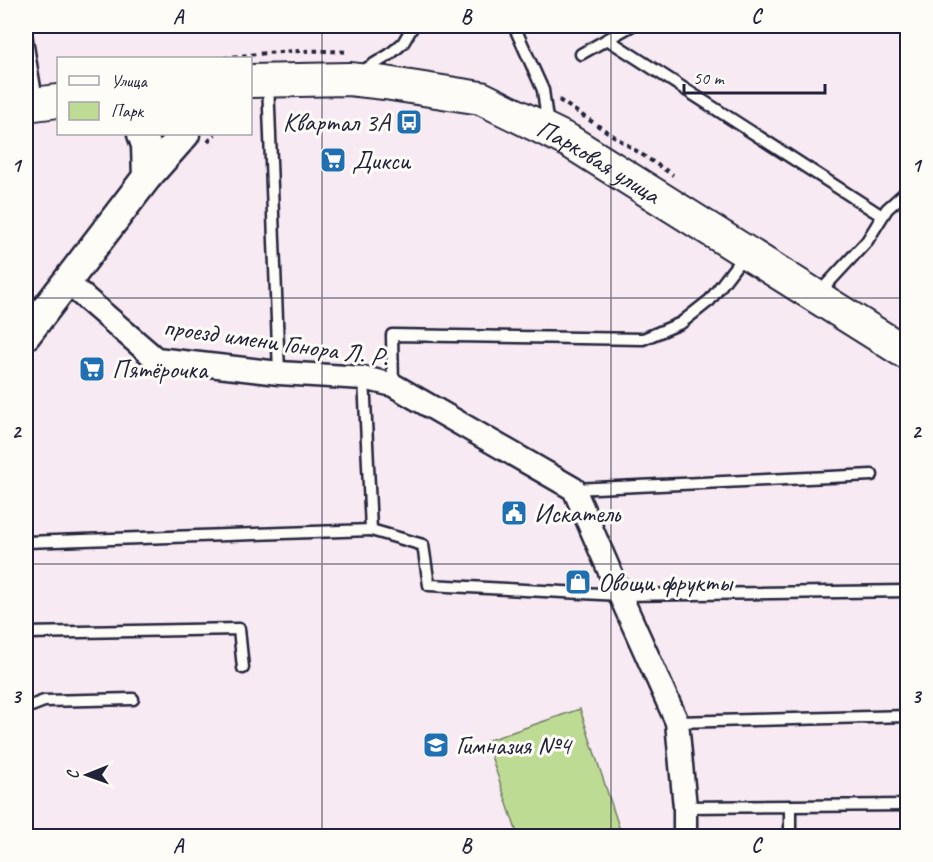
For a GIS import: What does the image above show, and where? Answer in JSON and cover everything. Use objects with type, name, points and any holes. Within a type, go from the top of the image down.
[{"type":"main road","name":"Парковая улица","points":[[259,81],[349,79],[481,98],[549,130],[908,354]]},
{"type":"street","points":[[142,135],[146,145],[147,177]]},
{"type":"street","points":[[26,335],[147,177],[184,135]]},
{"type":"street","name":"проезд имени Гонора Л. Р.","points":[[68,283],[156,359],[279,373],[364,378],[393,385],[574,489]]},
{"type":"street","points":[[574,489],[677,722],[685,807],[685,837]]},
{"type":"lane","points":[[349,79],[389,55],[403,43],[413,26]]},
{"type":"lane","points":[[514,26],[543,90],[549,130]]},
{"type":"lane","points":[[581,54],[631,26]]},
{"type":"lane","points":[[26,34],[41,103]]},
{"type":"lane","points":[[608,39],[882,216]]},
{"type":"lane","points":[[259,81],[279,373]]},
{"type":"lane","points":[[815,296],[867,240],[887,209],[908,190]]},
{"type":"lane","points":[[393,385],[392,335],[644,339],[681,323],[710,300],[745,253]]},
{"type":"lane","points":[[364,378],[371,530]]},
{"type":"lane","points":[[574,489],[872,475]]},
{"type":"lane","points":[[26,542],[371,530],[423,544],[429,585],[620,595],[908,591]]},
{"type":"lane","points":[[26,633],[239,629],[243,668]]},
{"type":"lane","points":[[26,708],[44,701],[133,699]]},
{"type":"lane","points":[[677,722],[908,716]]},
{"type":"lane","points":[[685,807],[908,805]]},
{"type":"lane","points":[[790,806],[790,837]]},
{"type":"path","points":[[231,57],[309,50],[389,55]]},
{"type":"green space","points":[[580,709],[622,836],[518,836],[486,741]]},
{"type":"place","name":"Квартал 3А","points":[[409,122]]},
{"type":"place","name":"Дикси","points":[[333,160]]},
{"type":"place","name":"Пятёрочка","points":[[92,369]]},
{"type":"place","name":"Искатель","points":[[514,513]]},
{"type":"place","name":"Овощи фрукты","points":[[578,582]]},
{"type":"place","name":"Гимназия №4","points":[[436,745]]}]
